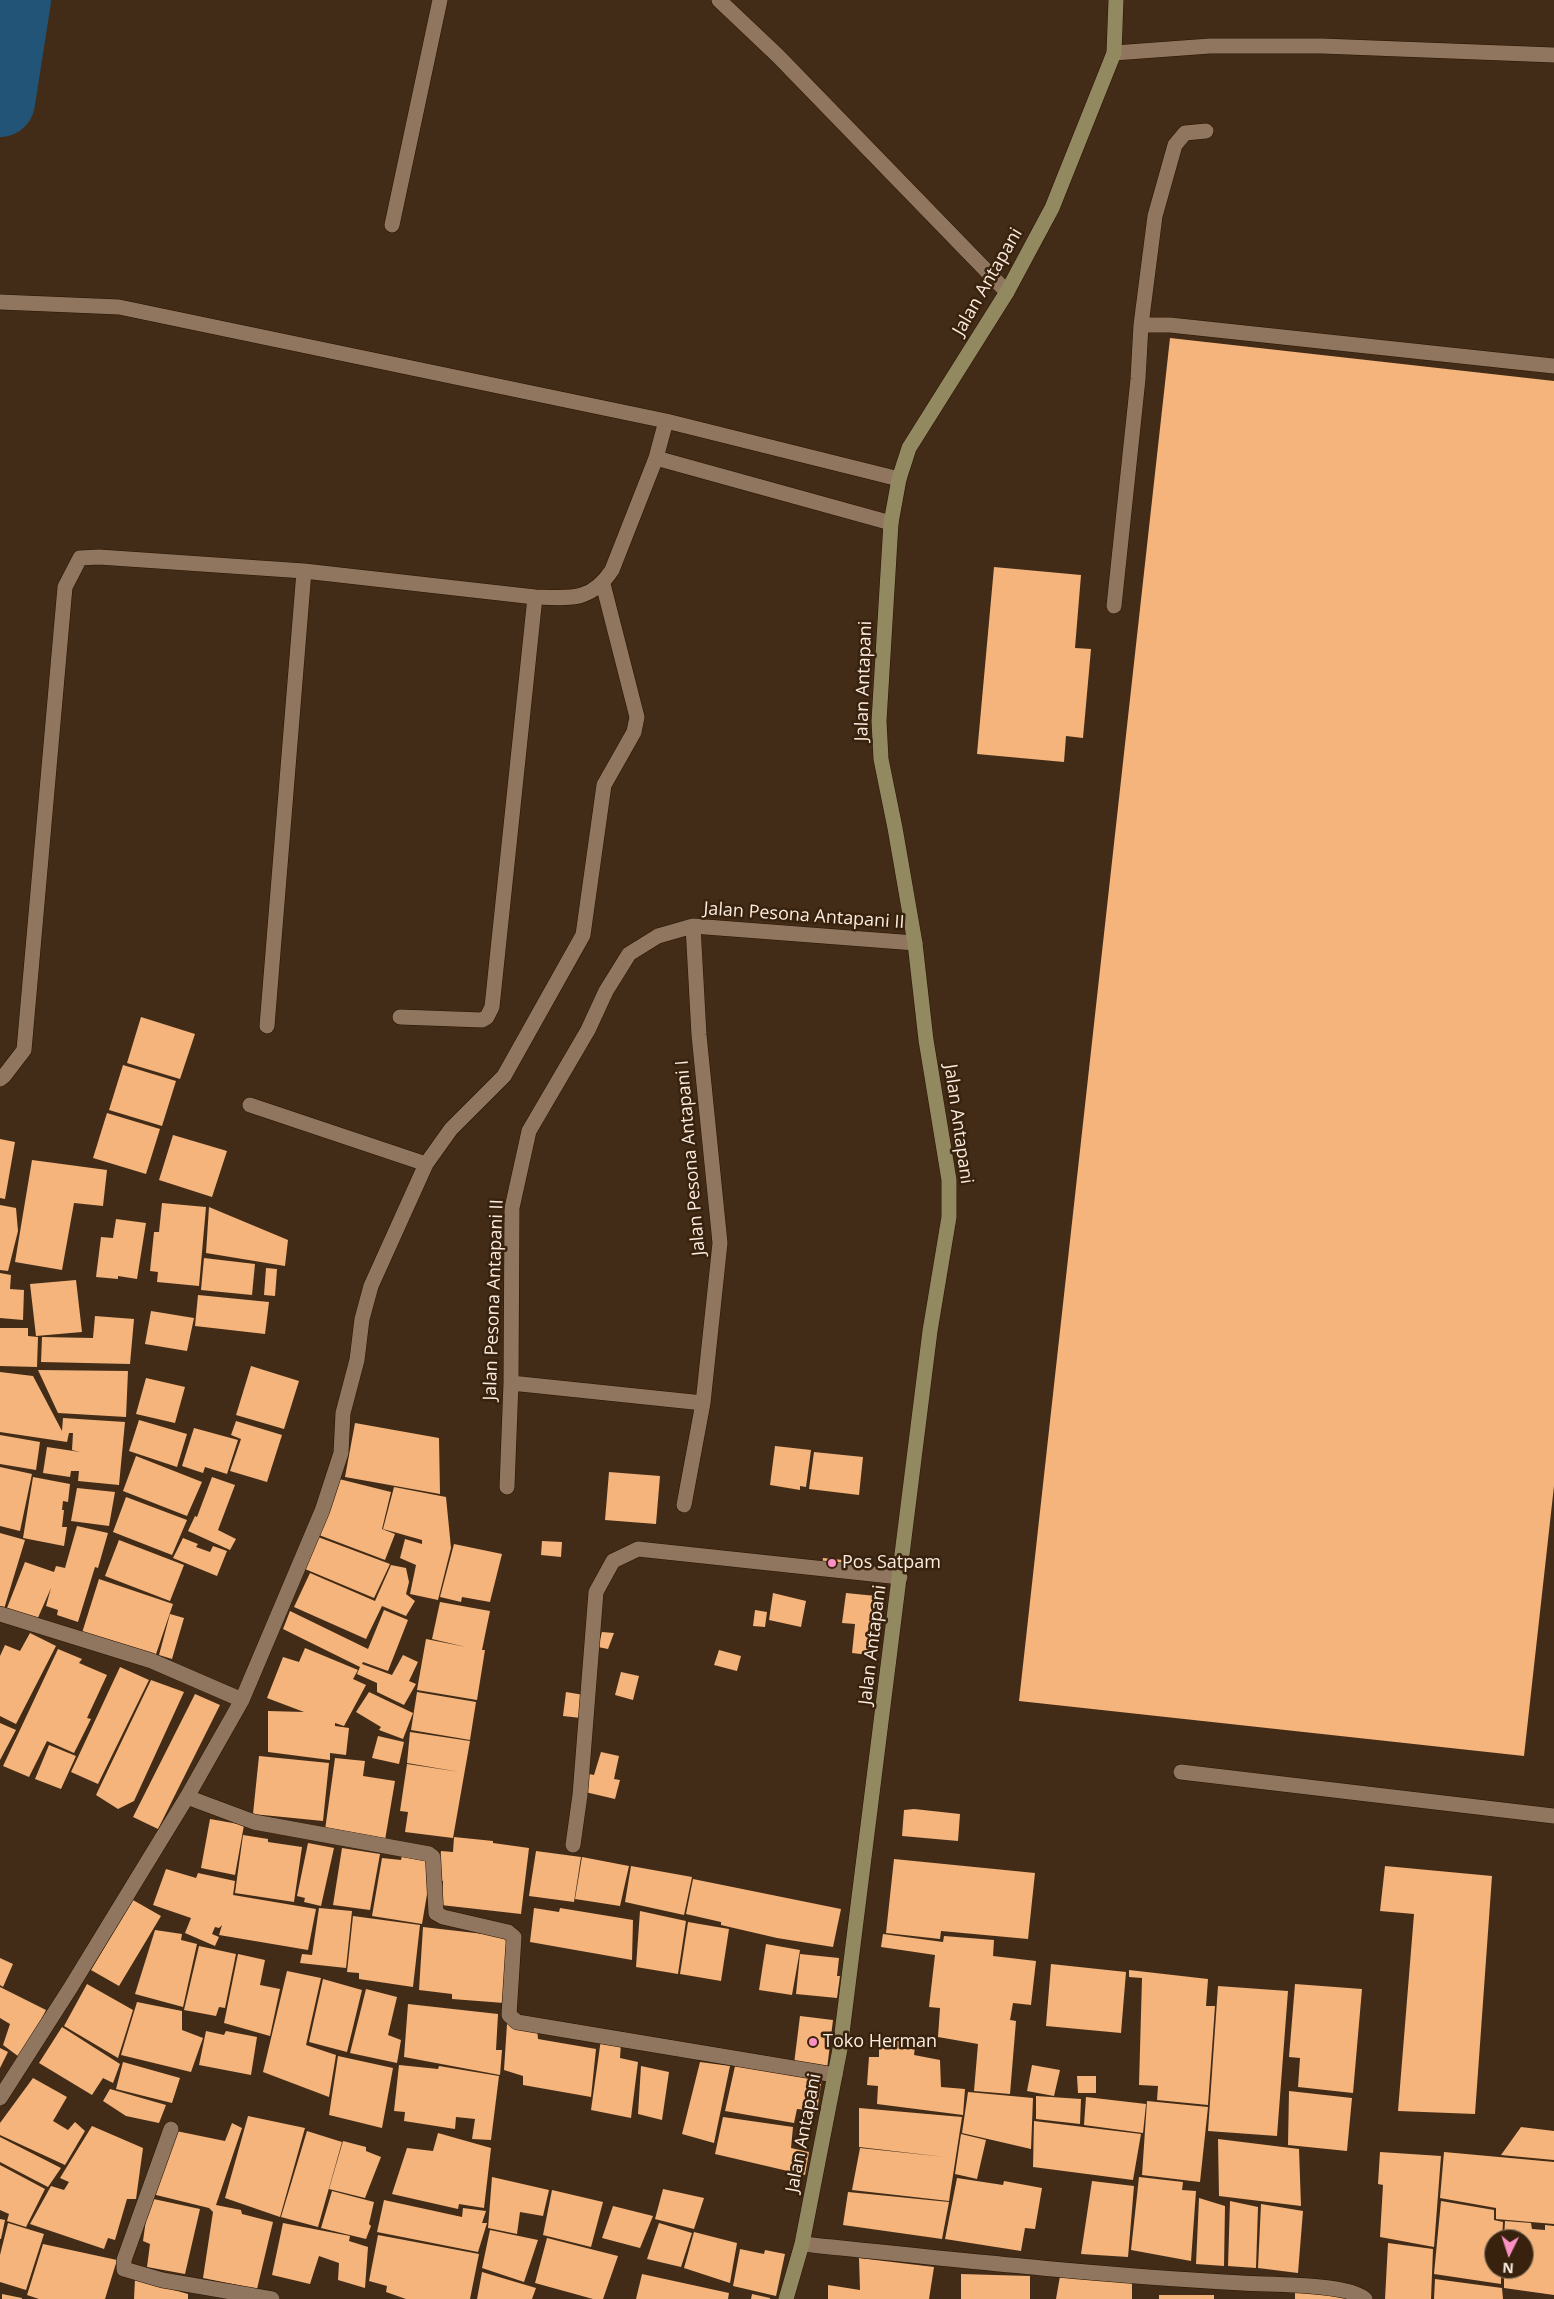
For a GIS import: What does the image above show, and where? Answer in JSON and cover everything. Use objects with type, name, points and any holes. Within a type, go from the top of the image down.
[{"type":"street","points":[[392,225],[440,0]]},
{"type":"street","points":[[719,0],[778,56],[1006,292]]},
{"type":"street","name":"Jalan Antapani","points":[[786,2299],[802,2244],[840,2049],[930,1331],[949,1217],[949,1180],[926,1040],[915,943],[881,759],[879,721],[891,522],[899,479],[909,448],[1006,292],[1052,208],[1114,54],[1116,0]]},
{"type":"street","points":[[1114,54],[1210,46],[1322,46],[1554,54]]},
{"type":"street","points":[[1114,606],[1138,379],[1141,325],[1155,216],[1175,145],[1185,133],[1206,131]]},
{"type":"street","points":[[0,302],[34,305],[119,307],[666,421],[899,479]]},
{"type":"street","points":[[1141,325],[1170,326],[1554,366]]},
{"type":"street","points":[[0,1079],[24,1050],[65,587],[80,558],[100,556],[304,572],[535,597],[573,598],[588,594],[603,584],[612,570],[656,458],[666,421]]},
{"type":"street","points":[[656,458],[891,522]]},
{"type":"street","points":[[267,1026],[304,572]]},
{"type":"street","points":[[0,2098],[71,1987],[187,1797],[242,1700],[322,1511],[340,1454],[343,1413],[358,1360],[362,1319],[371,1286],[426,1164],[451,1129],[504,1076],[583,936],[604,785],[634,732],[636,717],[630,684],[603,584]]},
{"type":"street","points":[[400,1017],[482,1020],[487,1018],[492,1007],[535,597]]},
{"type":"street","name":"Jalan Pesona Antapani II","points":[[507,1487],[511,1382],[512,1208],[529,1131],[588,1030],[606,990],[629,954],[658,936],[693,926],[915,943]]},
{"type":"street","name":"Jalan Pesona Antapani I","points":[[684,1505],[703,1402],[720,1242],[699,1035],[693,926]]},
{"type":"street","points":[[250,1105],[426,1164]]},
{"type":"street","points":[[511,1382],[703,1402]]},
{"type":"street","points":[[573,1845],[580,1795],[596,1592],[613,1561],[638,1549],[900,1577]]},
{"type":"street","points":[[0,1614],[152,1661],[242,1700]]},
{"type":"street","points":[[1181,1772],[1554,1816]]},
{"type":"street","points":[[187,1797],[254,1822],[429,1854],[433,1857],[436,1913],[443,1917],[508,1932],[514,1937],[509,2014],[517,2022],[835,2075]]},
{"type":"street","points":[[171,2129],[124,2260],[124,2270],[162,2280],[272,2299]]},
{"type":"street","points":[[802,2244],[1051,2269],[1338,2288],[1365,2299]]},
{"type":"building","points":[[1170,338],[1554,381],[1554,1486],[1524,1756],[1019,1701]]},
{"type":"building","points":[[994,567],[1081,575],[1075,648],[1091,649],[1083,738],[1066,736],[1064,762],[977,754]]},
{"type":"building","points":[[141,1017],[195,1034],[180,1079],[127,1063]]},
{"type":"building","points":[[123,1065],[176,1081],[162,1126],[109,1110]]},
{"type":"building","points":[[107,1113],[160,1129],[146,1174],[93,1158]]},
{"type":"building","points":[[173,1135],[227,1151],[212,1197],[159,1180]]},
{"type":"building","points":[[0,1139],[15,1142],[5,1199],[0,1198]]},
{"type":"building","points":[[32,1160],[107,1170],[103,1206],[74,1203],[62,1270],[15,1262]]},
{"type":"building","points":[[162,1203],[206,1207],[199,1286],[157,1282],[158,1272],[150,1271],[154,1232],[159,1232]]},
{"type":"building","points":[[0,1205],[16,1208],[18,1231],[8,1271],[0,1270]]},
{"type":"building","points":[[209,1207],[288,1240],[285,1266],[206,1253]]},
{"type":"building","points":[[116,1219],[146,1223],[137,1279],[118,1276],[118,1279],[96,1277],[101,1237],[113,1238]]},
{"type":"building","points":[[204,1258],[255,1264],[252,1295],[201,1290]]},
{"type":"building","points":[[266,1268],[277,1269],[275,1296],[264,1295]]},
{"type":"building","points":[[0,1273],[11,1275],[10,1289],[24,1290],[23,1320],[0,1318]]},
{"type":"building","points":[[76,1280],[82,1332],[36,1336],[30,1284]]},
{"type":"building","points":[[198,1295],[269,1302],[265,1334],[195,1326]]},
{"type":"building","points":[[151,1311],[194,1318],[187,1351],[145,1344]]},
{"type":"building","points":[[95,1316],[134,1319],[130,1364],[41,1362],[42,1337],[93,1338]]},
{"type":"building","points":[[0,1328],[28,1328],[28,1336],[38,1337],[37,1367],[0,1366]]},
{"type":"building","points":[[251,1366],[299,1381],[284,1429],[236,1415]]},
{"type":"building","points":[[38,1370],[128,1371],[126,1417],[58,1413]]},
{"type":"building","points":[[0,1372],[33,1376],[62,1431],[63,1418],[125,1422],[119,1485],[78,1481],[79,1471],[71,1471],[70,1477],[43,1473],[47,1447],[80,1452],[72,1450],[73,1433],[69,1433],[67,1442],[0,1432]]},
{"type":"building","points":[[146,1378],[185,1387],[175,1423],[136,1414]]},
{"type":"building","points":[[139,1420],[187,1434],[177,1467],[129,1451]]},
{"type":"building","points":[[236,1421],[282,1435],[267,1482],[230,1471],[241,1439],[231,1435]]},
{"type":"building","points":[[355,1423],[439,1438],[440,1494],[345,1477]]},
{"type":"building","points":[[194,1428],[238,1440],[227,1474],[205,1467],[203,1473],[182,1466]]},
{"type":"building","points":[[0,1435],[40,1442],[36,1470],[0,1464]]},
{"type":"building","points":[[775,1446],[811,1450],[806,1487],[800,1486],[800,1490],[770,1485]]},
{"type":"building","points":[[814,1452],[863,1457],[859,1495],[809,1489]]},
{"type":"building","points":[[136,1456],[202,1482],[187,1516],[123,1491]]},
{"type":"building","points":[[0,1467],[32,1474],[20,1531],[0,1526]]},
{"type":"building","points":[[609,1472],[660,1476],[656,1524],[605,1520]]},
{"type":"building","points":[[33,1477],[70,1484],[68,1502],[63,1501],[62,1510],[64,1510],[62,1527],[67,1527],[64,1546],[23,1538]]},
{"type":"building","points":[[212,1477],[235,1485],[218,1530],[236,1539],[230,1550],[188,1531],[195,1516],[197,1517]]},
{"type":"building","points":[[335,1478],[391,1492],[382,1529],[395,1534],[385,1560],[319,1535]]},
{"type":"building","points":[[394,1487],[446,1497],[451,1548],[438,1600],[410,1594],[416,1565],[400,1558],[405,1539],[422,1544],[422,1540],[383,1529]]},
{"type":"building","points":[[77,1488],[115,1492],[109,1526],[71,1521]]},
{"type":"building","points":[[126,1497],[187,1520],[172,1555],[113,1532]]},
{"type":"building","points":[[77,1526],[108,1533],[98,1568],[95,1567],[78,1622],[57,1615],[58,1610],[46,1606],[51,1588],[37,1620],[7,1608],[25,1562],[54,1572],[56,1566],[65,1568]]},
{"type":"building","points":[[0,1533],[25,1540],[4,1609],[0,1608]]},
{"type":"building","points":[[318,1537],[390,1564],[374,1598],[305,1569]]},
{"type":"building","points":[[183,1538],[198,1544],[196,1547],[210,1552],[213,1546],[227,1551],[217,1576],[173,1558]]},
{"type":"building","points":[[119,1540],[184,1565],[170,1601],[105,1576]]},
{"type":"building","points":[[542,1541],[562,1542],[561,1557],[541,1555]]},
{"type":"building","points":[[454,1544],[502,1554],[490,1602],[462,1597],[461,1602],[440,1597]]},
{"type":"building","name":"Pos Satpam","points":[[823,1558],[843,1560],[842,1569],[822,1567]]},
{"type":"building","points":[[391,1565],[406,1568],[409,1582],[406,1594],[415,1601],[406,1616],[382,1606],[366,1639],[294,1607],[310,1573],[375,1601]]},
{"type":"building","points":[[99,1579],[173,1604],[154,1660],[81,1636]]},
{"type":"building","points":[[773,1593],[806,1601],[801,1627],[769,1620]]},
{"type":"building","points":[[846,1593],[876,1596],[869,1655],[852,1653],[855,1624],[842,1623]]},
{"type":"building","points":[[440,1602],[490,1611],[482,1650],[485,1650],[477,1700],[417,1690],[426,1639],[466,1647],[432,1639]]},
{"type":"building","points":[[384,1610],[408,1620],[388,1671],[363,1662],[362,1664],[392,1675],[403,1655],[418,1662],[409,1681],[416,1684],[404,1705],[377,1692],[377,1683],[357,1674],[360,1667],[283,1629],[290,1611],[368,1649]]},
{"type":"building","points":[[755,1610],[767,1612],[765,1627],[753,1626]]},
{"type":"building","points":[[170,1614],[184,1618],[172,1659],[159,1655]]},
{"type":"building","points":[[602,1632],[614,1633],[608,1649],[598,1647]]},
{"type":"building","points":[[30,1633],[56,1646],[16,1724],[0,1716],[0,1656],[5,1645],[20,1651]]},
{"type":"building","points":[[305,1648],[358,1670],[353,1679],[366,1685],[344,1726],[335,1723],[335,1726],[349,1728],[346,1755],[330,1753],[330,1760],[268,1752],[268,1711],[304,1712],[267,1698],[283,1657],[299,1662]]},
{"type":"building","points":[[58,1649],[82,1659],[79,1663],[107,1675],[87,1718],[91,1719],[74,1753],[47,1741],[29,1777],[3,1766]]},
{"type":"building","points":[[719,1650],[741,1656],[737,1671],[714,1665]]},
{"type":"building","points":[[120,1667],[149,1680],[98,1784],[71,1772]]},
{"type":"building","points":[[621,1672],[639,1676],[633,1700],[615,1695]]},
{"type":"building","points":[[151,1680],[184,1692],[134,1801],[118,1809],[96,1795]]},
{"type":"building","points":[[369,1692],[413,1713],[403,1739],[379,1730],[381,1727],[356,1712]]},
{"type":"building","points":[[417,1692],[476,1702],[470,1740],[411,1730]]},
{"type":"building","points":[[566,1692],[584,1695],[581,1718],[563,1716]]},
{"type":"building","points":[[195,1694],[220,1705],[158,1829],[133,1817]]},
{"type":"building","points":[[0,1723],[16,1730],[0,1760]]},
{"type":"building","points":[[410,1732],[470,1741],[453,1838],[405,1832],[408,1812],[400,1811],[407,1764],[460,1772],[407,1763]]},
{"type":"building","points":[[378,1736],[404,1742],[399,1764],[372,1758]]},
{"type":"building","points":[[49,1745],[76,1756],[61,1789],[35,1779]]},
{"type":"building","points":[[601,1752],[619,1756],[614,1779],[620,1780],[615,1799],[585,1792],[589,1774],[594,1775]]},
{"type":"building","points":[[259,1756],[329,1763],[323,1821],[253,1814]]},
{"type":"building","points":[[335,1758],[365,1761],[363,1776],[395,1781],[385,1840],[325,1830]]},
{"type":"building","points":[[914,1809],[960,1814],[958,1841],[902,1836],[904,1810]]},
{"type":"building","points":[[210,1819],[244,1825],[235,1875],[201,1868]]},
{"type":"building","points":[[243,1835],[268,1839],[268,1842],[302,1847],[294,1902],[235,1893]]},
{"type":"building","points":[[454,1837],[493,1841],[493,1843],[529,1848],[521,1914],[441,1905],[443,1881],[438,1880],[441,1851],[453,1852]]},
{"type":"building","points":[[308,1843],[334,1848],[321,1906],[304,1902],[305,1898],[297,1896]]},
{"type":"building","points":[[342,1848],[380,1854],[370,1910],[333,1905]]},
{"type":"building","points":[[536,1851],[581,1857],[574,1902],[529,1896]]},
{"type":"building","points":[[403,1852],[428,1855],[432,1864],[422,1924],[372,1916],[382,1858],[401,1860]]},
{"type":"building","points":[[582,1857],[629,1866],[620,1906],[575,1899]]},
{"type":"building","points":[[894,1859],[1035,1873],[1028,1939],[941,1931],[940,1939],[886,1933]]},
{"type":"building","points":[[631,1866],[692,1877],[684,1915],[625,1902]]},
{"type":"building","points":[[1385,1866],[1492,1876],[1475,2114],[1398,2111],[1414,1914],[1380,1911]]},
{"type":"building","points":[[166,1869],[196,1878],[198,1873],[235,1881],[233,1895],[316,1909],[308,1950],[219,1935],[222,1925],[219,1928],[215,1927],[212,1934],[219,1937],[215,1946],[185,1933],[191,1918],[153,1905]]},
{"type":"building","points":[[693,1879],[841,1909],[833,1947],[777,1938],[721,1925],[721,1922],[686,1914]]},
{"type":"building","points":[[133,1900],[161,1916],[119,1986],[91,1970]]},
{"type":"building","points":[[319,1908],[352,1911],[346,1968],[300,1963],[302,1954],[312,1955]]},
{"type":"building","points":[[534,1908],[559,1912],[560,1908],[633,1920],[632,1960],[530,1942]]},
{"type":"building","points":[[640,1911],[686,1921],[678,1974],[636,1967]]},
{"type":"building","points":[[353,1916],[420,1925],[413,1987],[359,1979],[359,1973],[347,1972]]},
{"type":"building","points":[[688,1922],[729,1929],[721,1981],[680,1974]]},
{"type":"building","points":[[423,1927],[510,1937],[504,2003],[452,1999],[452,1994],[419,1990]]},
{"type":"building","points":[[155,1930],[182,1934],[181,1940],[197,1944],[183,2007],[135,1994]]},
{"type":"building","points":[[883,1934],[943,1942],[944,1936],[994,1940],[993,1956],[1036,1961],[1031,2005],[1013,2003],[1010,2020],[1016,2021],[1010,2094],[974,2091],[978,2044],[938,2037],[940,2008],[929,2007],[935,1955],[881,1947]]},
{"type":"building","points":[[766,1944],[800,1950],[792,1995],[759,1990]]},
{"type":"building","points":[[199,1946],[236,1954],[225,2008],[219,2007],[216,2016],[184,2010]]},
{"type":"building","points":[[238,1954],[265,1960],[260,1985],[280,1989],[270,2036],[224,2023]]},
{"type":"building","points":[[800,1954],[839,1958],[837,1976],[840,1976],[837,1998],[796,1994]]},
{"type":"building","points":[[0,1958],[13,1964],[3,1987],[0,1985]]},
{"type":"building","points":[[1051,1964],[1126,1972],[1121,2033],[1046,2026]]},
{"type":"building","points":[[1129,1970],[1208,1979],[1206,2006],[1215,2006],[1208,2105],[1157,2100],[1158,2086],[1139,2085],[1142,1978],[1129,1977]]},
{"type":"building","points":[[287,1971],[321,1978],[306,2045],[336,2055],[329,2097],[263,2072]]},
{"type":"building","points":[[323,1979],[362,1990],[347,2052],[309,2042]]},
{"type":"building","points":[[87,1984],[133,2010],[118,2058],[64,2026]]},
{"type":"building","points":[[1295,1984],[1362,1989],[1353,2093],[1298,2087],[1300,2058],[1289,2057]]},
{"type":"building","points":[[1218,1986],[1288,1991],[1277,2136],[1208,2131]]},
{"type":"building","points":[[0,1987],[46,2010],[22,2059],[3,2045],[10,2024],[0,2018]]},
{"type":"building","points":[[366,1989],[397,1997],[388,2035],[401,2040],[397,2063],[350,2053]]},
{"type":"building","points":[[137,2002],[182,2011],[182,2030],[203,2038],[191,2072],[121,2055]]},
{"type":"building","points":[[408,2004],[498,2014],[496,2050],[502,2050],[500,2075],[404,2057]]},
{"type":"building","name":"Toko Herman","points":[[800,2016],[833,2020],[827,2069],[794,2064]]},
{"type":"building","points":[[507,2024],[537,2027],[538,2039],[596,2049],[591,2097],[523,2085],[523,2076],[504,2070]]},
{"type":"building","points":[[62,2027],[120,2064],[113,2083],[103,2078],[92,2095],[39,2063]]},
{"type":"building","points":[[206,2031],[224,2035],[226,2031],[257,2037],[251,2075],[199,2065]]},
{"type":"building","points":[[879,2036],[916,2038],[914,2055],[940,2060],[941,2087],[965,2089],[963,2115],[877,2104],[878,2086],[867,2085],[869,2057],[879,2057]]},
{"type":"building","points":[[601,2039],[621,2043],[620,2058],[638,2062],[631,2118],[591,2110]]},
{"type":"building","points":[[0,2048],[8,2052],[0,2068]]},
{"type":"building","points":[[338,2056],[393,2068],[382,2128],[329,2115]]},
{"type":"building","points":[[123,2062],[180,2078],[172,2103],[116,2089]]},
{"type":"building","points":[[700,2062],[730,2066],[714,2143],[682,2134]]},
{"type":"building","points":[[399,2065],[438,2069],[439,2066],[499,2076],[491,2140],[472,2139],[475,2119],[456,2117],[455,2129],[404,2121],[405,2112],[394,2111]]},
{"type":"building","points":[[1032,2065],[1060,2070],[1054,2096],[1027,2091]]},
{"type":"building","points":[[641,2066],[669,2072],[662,2120],[638,2114]]},
{"type":"building","points":[[735,2066],[822,2078],[817,2111],[797,2109],[794,2123],[725,2111]]},
{"type":"building","points":[[1077,2076],[1096,2076],[1096,2093],[1078,2093]]},
{"type":"building","points":[[33,2078],[67,2097],[53,2121],[68,2130],[75,2122],[85,2131],[65,2165],[0,2135],[0,2123]]},
{"type":"building","points":[[110,2089],[166,2105],[159,2123],[126,2116],[103,2101]]},
{"type":"building","points":[[1289,2091],[1352,2098],[1347,2151],[1288,2145]]},
{"type":"building","points":[[968,2092],[1033,2098],[1031,2149],[962,2133]]},
{"type":"building","points":[[1036,2096],[1081,2099],[1080,2124],[1036,2119]]},
{"type":"building","points":[[1086,2097],[1146,2104],[1143,2133],[1084,2125]]},
{"type":"building","points":[[1147,2101],[1208,2107],[1200,2182],[1142,2175]]},
{"type":"building","points":[[859,2108],[962,2117],[949,2201],[852,2190],[860,2148],[945,2157],[859,2147]]},
{"type":"building","points":[[248,2116],[305,2128],[280,2217],[225,2198]]},
{"type":"building","points":[[723,2117],[793,2127],[791,2148],[809,2152],[805,2175],[715,2154]]},
{"type":"building","points":[[1034,2121],[1141,2134],[1133,2180],[1033,2167]]},
{"type":"building","points":[[232,2123],[242,2128],[216,2205],[241,2210],[242,2214],[273,2222],[257,2289],[203,2278],[213,2212],[209,2208],[152,2194],[176,2131],[225,2141]]},
{"type":"building","points":[[92,2126],[143,2148],[136,2199],[127,2199],[115,2240],[108,2238],[104,2249],[30,2224],[51,2186],[64,2190],[69,2182],[60,2178]]},
{"type":"building","points":[[1521,2127],[1554,2131],[1554,2160],[1501,2155]]},
{"type":"building","points":[[307,2131],[342,2142],[318,2227],[281,2217]]},
{"type":"building","points":[[438,2133],[491,2148],[484,2208],[459,2204],[458,2209],[392,2194],[407,2148],[433,2151]]},
{"type":"building","points":[[961,2134],[986,2140],[977,2179],[955,2174]]},
{"type":"building","points":[[0,2137],[61,2168],[48,2187],[0,2162]]},
{"type":"building","points":[[1218,2139],[1299,2149],[1301,2206],[1219,2196]]},
{"type":"building","points":[[343,2141],[366,2147],[366,2151],[381,2157],[365,2198],[329,2189]]},
{"type":"building","points":[[1380,2152],[1441,2156],[1434,2247],[1380,2237],[1383,2185],[1378,2184]]},
{"type":"building","points":[[1444,2152],[1554,2162],[1554,2224],[1496,2219],[1496,2208],[1440,2198]]},
{"type":"building","points":[[0,2165],[45,2189],[26,2227],[7,2221],[9,2214],[0,2210]]},
{"type":"building","points":[[492,2177],[549,2190],[543,2216],[520,2212],[517,2234],[488,2228]]},
{"type":"building","points":[[1139,2177],[1183,2182],[1182,2190],[1196,2191],[1191,2261],[1131,2250]]},
{"type":"building","points":[[957,2178],[1003,2185],[1004,2181],[1042,2188],[1035,2229],[1025,2228],[1021,2251],[945,2239]]},
{"type":"building","points":[[1092,2181],[1134,2186],[1128,2257],[1081,2254]]},
{"type":"building","points":[[663,2189],[704,2198],[694,2229],[655,2219]]},
{"type":"building","points":[[552,2190],[603,2202],[591,2247],[543,2235]]},
{"type":"building","points":[[332,2191],[374,2202],[369,2224],[371,2226],[366,2239],[321,2228]]},
{"type":"building","points":[[848,2192],[949,2202],[942,2239],[843,2225]]},
{"type":"building","points":[[149,2198],[200,2209],[185,2274],[147,2267],[150,2244],[143,2241]]},
{"type":"building","points":[[1199,2198],[1225,2206],[1224,2266],[1196,2264]]},
{"type":"building","points":[[384,2200],[462,2217],[463,2208],[486,2211],[482,2223],[487,2223],[478,2252],[377,2232]]},
{"type":"building","points":[[1230,2201],[1258,2207],[1256,2268],[1228,2266]]},
{"type":"building","points":[[1441,2201],[1494,2210],[1494,2220],[1503,2222],[1503,2229],[1484,2229],[1484,2279],[1501,2279],[1501,2284],[1434,2274]]},
{"type":"building","points":[[1261,2204],[1303,2211],[1298,2273],[1258,2268]]},
{"type":"building","points":[[613,2206],[653,2216],[640,2248],[602,2238]]},
{"type":"building","points":[[0,2219],[5,2220],[1,2239],[0,2239]]},
{"type":"building","points":[[1505,2221],[1531,2223],[1532,2229],[1505,2229]]},
{"type":"building","points":[[8,2223],[44,2234],[26,2290],[0,2282],[0,2255]]},
{"type":"building","points":[[283,2223],[350,2236],[349,2241],[368,2247],[365,2288],[338,2280],[339,2263],[319,2256],[310,2284],[272,2275]]},
{"type":"building","points":[[659,2223],[692,2233],[681,2267],[647,2259]]},
{"type":"building","points":[[1545,2225],[1554,2226],[1554,2295],[1504,2288],[1504,2279],[1534,2279],[1534,2229],[1545,2230]]},
{"type":"building","points":[[490,2230],[538,2240],[524,2282],[482,2268]]},
{"type":"building","points":[[694,2232],[737,2243],[730,2283],[684,2268]]},
{"type":"building","points":[[378,2235],[479,2254],[470,2299],[406,2299],[386,2292],[387,2286],[369,2281]]},
{"type":"building","points":[[547,2238],[618,2256],[603,2299],[593,2299],[535,2283]]},
{"type":"building","points":[[1388,2243],[1433,2249],[1431,2299],[1385,2299]]},
{"type":"building","points":[[43,2244],[117,2260],[105,2299],[39,2299],[27,2295]]},
{"type":"building","points":[[740,2249],[764,2254],[765,2250],[785,2254],[776,2296],[733,2286]]},
{"type":"building","points":[[859,2258],[934,2267],[929,2299],[828,2299],[828,2285],[860,2290]]},
{"type":"building","points":[[482,2272],[536,2288],[532,2299],[477,2299]]},
{"type":"building","points":[[642,2274],[729,2293],[728,2299],[636,2299]]},
{"type":"building","points":[[961,2274],[1030,2276],[1030,2299],[961,2299]]},
{"type":"building","points":[[1060,2276],[1132,2277],[1132,2299],[1056,2299]]},
{"type":"building","points":[[135,2279],[188,2294],[188,2299],[134,2299]]},
{"type":"building","points":[[1435,2279],[1502,2288],[1503,2299],[1434,2299]]},
{"type":"building","points":[[1295,2290],[1359,2299],[1295,2299]]},
{"type":"building","points":[[2,2294],[22,2298],[22,2299],[2,2299]]},
{"type":"building","points":[[752,2294],[770,2298],[770,2299],[751,2299]]},
{"type":"building","points":[[1159,2295],[1214,2295],[1214,2299],[1159,2299]]},
{"type":"waterway","points":[[0,102],[16,0]]},
{"type":"place","name":"Pos Satpam","points":[[832,1563]]},
{"type":"place","name":"Toko Herman","points":[[813,2042]]}]
